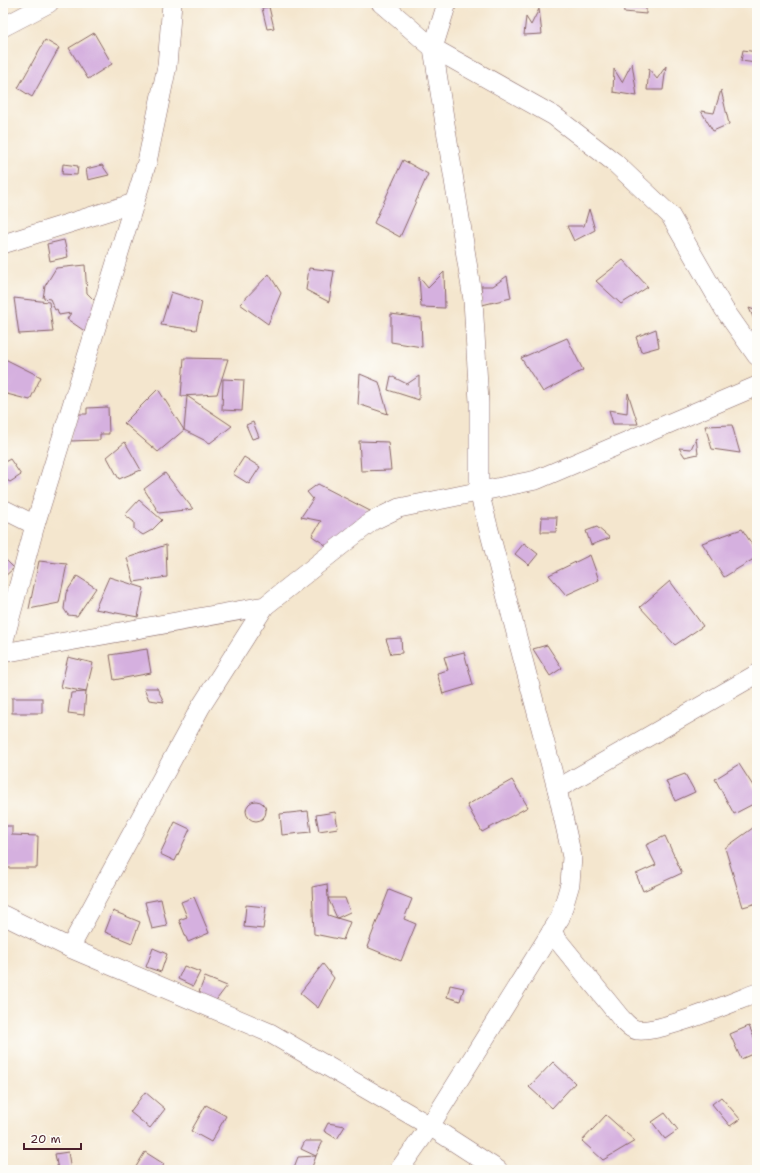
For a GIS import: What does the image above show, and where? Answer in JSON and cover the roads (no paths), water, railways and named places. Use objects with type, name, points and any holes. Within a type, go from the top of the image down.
[{"type":"street","points":[[3,27],[49,3]]},
{"type":"street","points":[[3,644],[35,525],[147,162],[168,66],[172,3]]},
{"type":"street","points":[[381,3],[433,48],[554,116],[625,172],[670,215],[724,309],[757,356]]},
{"type":"street","points":[[399,1170],[430,1126],[560,918],[570,884],[572,857],[557,789],[480,492],[479,402],[473,300],[433,48],[447,3]]},
{"type":"street","points":[[3,244],[134,203]]},
{"type":"street","points":[[70,948],[200,708],[265,606],[372,521],[399,508],[536,480],[757,386]]},
{"type":"street","points":[[3,509],[35,525]]},
{"type":"street","points":[[3,653],[265,606]]},
{"type":"street","points":[[557,789],[757,674]]},
{"type":"street","points":[[3,915],[70,948],[270,1033],[430,1126],[498,1170]]},
{"type":"street","points":[[551,932],[620,1017],[627,1025],[636,1030],[657,1030],[757,994]]}]
